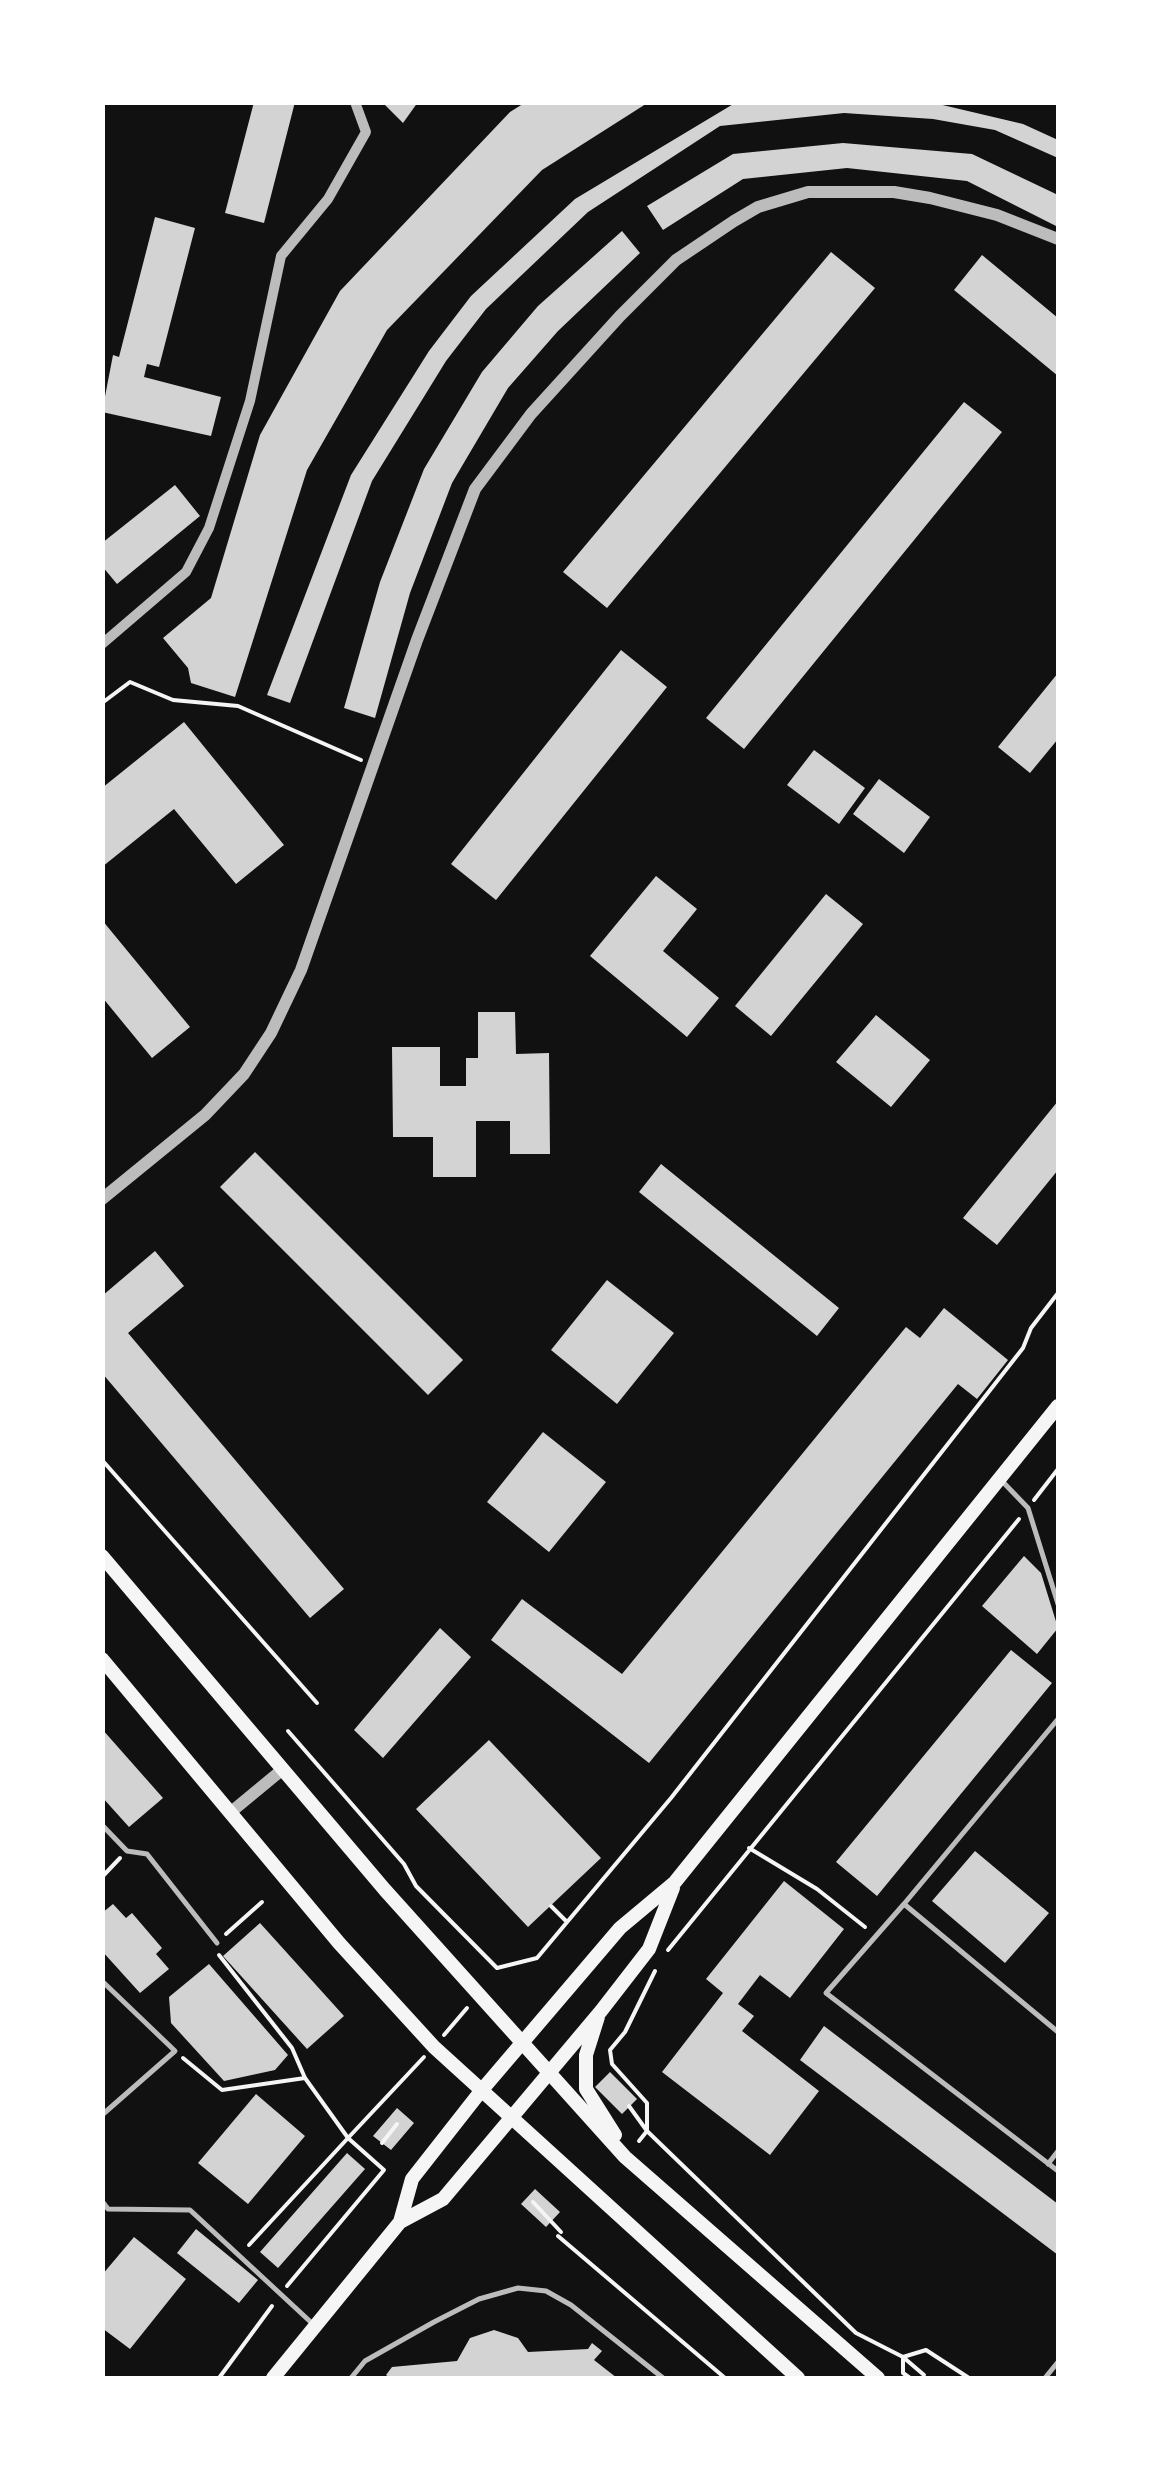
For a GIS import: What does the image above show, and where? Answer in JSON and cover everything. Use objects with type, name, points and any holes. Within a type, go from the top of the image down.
[{"type":"main road","points":[[400,2222],[412,2178],[481,2091],[620,1928],[675,1882],[998,1477],[1056,1415]]},
{"type":"main road","points":[[102,1556],[384,1890],[638,2169],[878,2378]]},
{"type":"main road","points":[[102,1658],[340,1943],[434,2047],[798,2378]]},
{"type":"main road","points":[[273,2378],[400,2222],[443,2199],[508,2116],[600,2011],[649,1949],[675,1882]]},
{"type":"main road","points":[[600,2011],[586,2055],[586,2089],[638,2169]]},
{"type":"street","points":[[102,644],[186,572],[209,528],[250,402],[281,256],[328,199],[366,132],[354,102]]},
{"type":"street","points":[[102,1199],[205,1115],[244,1074],[271,1034],[301,970],[372,764],[475,489],[531,414],[676,260],[758,207],[808,192],[894,192],[930,198],[997,215],[1058,239]]},
{"type":"street","points":[[232,1812],[283,1769]]},
{"type":"lane","points":[[998,1477],[1028,1508],[1058,1604]]},
{"type":"lane","points":[[1058,1719],[826,1993],[1058,2171]]},
{"type":"lane","points":[[102,1824],[127,1852],[147,1854],[217,1943]]},
{"type":"lane","points":[[904,1904],[1058,2032]]},
{"type":"lane","points":[[102,1981],[175,2052],[102,2115]]},
{"type":"lane","points":[[1048,2164],[1058,2152]]},
{"type":"lane","points":[[102,2201],[108,2209],[190,2210],[314,2326]]},
{"type":"lane","points":[[351,2378],[365,2361],[434,2322],[479,2299],[518,2288],[546,2291],[571,2305],[663,2378]]},
{"type":"lane","points":[[1045,2378],[1058,2362]]},
{"type":"path","points":[[102,703],[130,682],[173,700],[238,706],[372,764]]},
{"type":"path","points":[[288,1731],[404,1864],[416,1886],[496,1968],[537,1958],[670,1798],[1024,1348],[1031,1328],[1058,1293]]},
{"type":"path","points":[[102,1460],[317,1703]]},
{"type":"path","points":[[639,2141],[647,2131],[646,2103],[612,2064],[610,2050],[625,2032],[660,1961],[1058,1469]]},
{"type":"path","points":[[750,1848],[856,1920]]},
{"type":"path","points":[[102,1877],[127,1852]]},
{"type":"path","points":[[223,1936],[262,1902]]},
{"type":"path","points":[[551,1906],[566,1922]]},
{"type":"path","points":[[217,1943],[220,1958],[292,2048],[305,2078],[348,2138],[384,2170],[280,2294],[219,2378]]},
{"type":"path","points":[[175,2052],[222,2090],[305,2078]]},
{"type":"path","points":[[629,2106],[647,2131],[856,2333],[904,2358],[924,2375]]},
{"type":"path","points":[[382,2143],[397,2124]]},
{"type":"path","points":[[245,2250],[348,2138]]},
{"type":"path","points":[[533,2202],[560,2234],[726,2378]]},
{"type":"path","points":[[904,2358],[926,2350],[969,2378]]},
{"type":"path","points":[[904,2358],[902,2372],[910,2378]]},
{"type":"building","points":[[254,102],[295,102],[264,223],[225,213]]},
{"type":"building","points":[[382,102],[418,102],[403,123]]},
{"type":"building","points":[[526,102],[649,102],[542,170],[387,330],[307,470],[235,697],[191,683],[188,668],[163,638],[211,598],[260,435],[340,291],[510,112]]},
{"type":"building","points":[[735,103],[934,103],[1023,124],[1058,140],[1058,158],[995,130],[933,119],[844,113],[720,126],[588,212],[486,309],[446,361],[372,481],[290,703],[267,695],[351,475],[429,351],[471,296],[575,199]]},
{"type":"building","points":[[843,143],[972,154],[1058,195],[1058,227],[967,181],[847,168],[743,179],[663,230],[647,206],[733,154]]},
{"type":"building","points":[[155,217],[195,228],[159,367],[147,364],[144,377],[221,397],[211,436],[102,412],[113,355],[119,357]]},
{"type":"building","points":[[622,231],[640,253],[558,331],[508,388],[452,483],[410,593],[375,718],[344,708],[380,582],[424,469],[482,372],[538,306]]},
{"type":"building","points":[[831,252],[875,288],[607,608],[563,572]]},
{"type":"building","points":[[982,255],[1058,318],[1058,376],[954,290]]},
{"type":"building","points":[[964,402],[1002,432],[744,749],[706,718]]},
{"type":"building","points":[[175,485],[200,516],[117,584],[102,566],[102,543]]},
{"type":"building","points":[[621,650],[667,687],[496,900],[451,864]]},
{"type":"building","points":[[1058,673],[1058,739],[1030,773],[998,747]]},
{"type":"building","points":[[184,722],[284,845],[236,884],[174,809],[102,867],[102,788]]},
{"type":"building","points":[[814,750],[865,788],[839,824],[787,785]]},
{"type":"building","points":[[879,779],[930,817],[904,853],[853,814]]},
{"type":"building","points":[[656,876],[697,909],[663,951],[719,998],[687,1037],[590,956]]},
{"type":"building","points":[[826,894],[863,924],[771,1036],[735,1006]]},
{"type":"building","points":[[102,920],[190,1027],[152,1058],[102,997]]},
{"type":"building","points":[[478,1012],[515,1012],[516,1054],[549,1053],[550,1154],[510,1154],[510,1121],[476,1121],[476,1177],[433,1177],[433,1137],[393,1137],[392,1047],[440,1047],[440,1086],[466,1086],[466,1058],[478,1058]]},
{"type":"building","points":[[876,1015],[930,1060],[891,1107],[836,1062]]},
{"type":"building","points":[[1058,1101],[1058,1170],[997,1245],[963,1218]]},
{"type":"building","points":[[255,1152],[463,1360],[428,1395],[220,1187]]},
{"type":"building","points":[[661,1164],[839,1308],[817,1336],[639,1192]]},
{"type":"building","points":[[155,1251],[184,1286],[128,1333],[344,1589],[310,1618],[102,1373],[102,1296]]},
{"type":"building","points":[[607,1280],[674,1333],[617,1404],[551,1350]]},
{"type":"building","points":[[944,1308],[1008,1360],[977,1399],[958,1384],[649,1763],[491,1640],[522,1599],[622,1674],[906,1327],[920,1338]]},
{"type":"building","points":[[543,1432],[606,1482],[549,1552],[487,1502]]},
{"type":"building","points":[[1024,1556],[1041,1573],[1058,1628],[1037,1654],[982,1606]]},
{"type":"building","points":[[440,1628],[471,1657],[383,1758],[354,1730]]},
{"type":"building","points":[[1011,1650],[1052,1683],[877,1896],[836,1862]]},
{"type":"building","points":[[102,1729],[163,1798],[129,1827],[102,1797]]},
{"type":"building","points":[[489,1740],[601,1858],[528,1927],[416,1809]]},
{"type":"building","points":[[975,1851],[1049,1913],[1005,1963],[932,1901]]},
{"type":"building","points":[[784,1881],[844,1929],[790,1998],[760,1975],[738,2004],[754,2016],[742,2031],[819,2091],[770,2155],[662,2072],[723,1993],[706,1979]]},
{"type":"building","points":[[113,1904],[126,1918],[132,1913],[162,1948],[156,1954],[169,1969],[140,1993],[102,1951],[102,1913]]},
{"type":"building","points":[[260,1923],[344,2016],[307,2049],[223,1956]]},
{"type":"building","points":[[209,1964],[288,2055],[275,2070],[224,2081],[171,2023],[169,1997]]},
{"type":"building","points":[[824,2026],[1058,2204],[1058,2255],[800,2060]]},
{"type":"building","points":[[610,2072],[637,2099],[622,2114],[595,2087]]},
{"type":"building","points":[[256,2094],[305,2136],[248,2204],[198,2163]]},
{"type":"building","points":[[397,2108],[414,2123],[391,2150],[373,2136]]},
{"type":"building","points":[[347,2153],[365,2169],[278,2268],[260,2252]]},
{"type":"building","points":[[535,2189],[560,2212],[546,2227],[521,2204]]},
{"type":"building","points":[[196,2229],[258,2280],[239,2303],[177,2253]]},
{"type":"building","points":[[134,2237],[186,2279],[130,2349],[102,2328],[102,2275]]},
{"type":"building","points":[[494,2330],[518,2338],[528,2352],[588,2349],[592,2343],[602,2351],[594,2360],[617,2378],[386,2375],[392,2367],[457,2361],[470,2338]]}]
